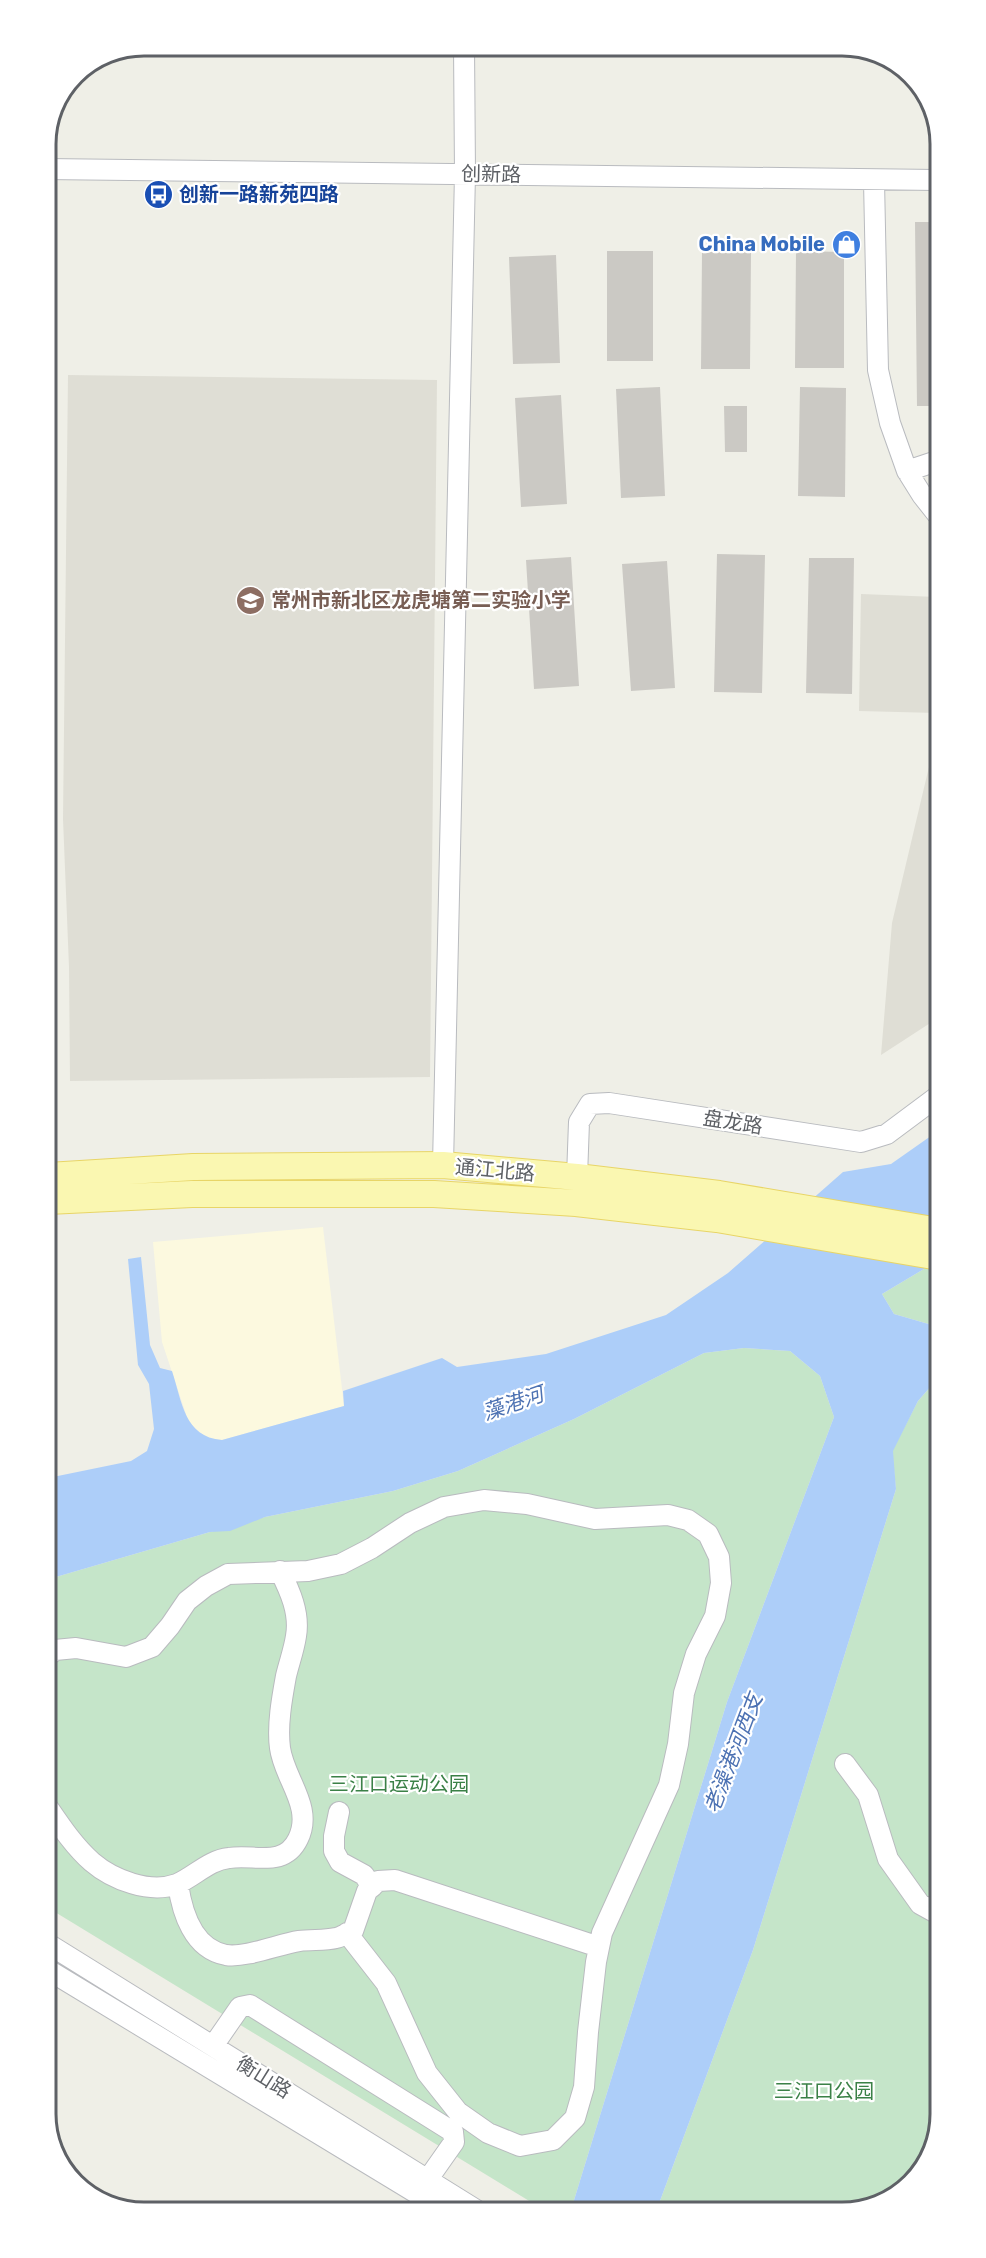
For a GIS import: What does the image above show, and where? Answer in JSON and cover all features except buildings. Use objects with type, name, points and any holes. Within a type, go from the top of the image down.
[{"type":"main road","name":"通江北路","points":[[56,1176],[193,1167],[443,1165],[577,1177],[719,1194],[930,1230]]},
{"type":"main road","name":"通江北路","points":[[56,1201],[192,1194],[434,1194],[576,1203],[748,1224],[930,1255]]},
{"type":"street","points":[[443,1165],[465,174],[464,56]]},
{"type":"street","name":"创新路","points":[[56,169],[930,180]]},
{"type":"street","points":[[874,181],[878,370],[890,423],[907,471],[930,504]]},
{"type":"street","points":[[907,471],[930,463]]},
{"type":"street","name":"盘龙路","points":[[577,1177],[579,1122],[590,1104],[609,1103],[861,1142],[887,1134],[930,1102]]},
{"type":"street","points":[[56,1650],[76,1648],[126,1657],[152,1647],[187,1601],[206,1586],[228,1574],[308,1571],[341,1564],[444,1507],[484,1500],[527,1504],[595,1519],[668,1515],[688,1520],[708,1534],[719,1557],[721,1583],[715,1616],[696,1654],[684,1694],[678,1744],[669,1785],[602,1934],[595,1973],[584,2087],[575,2118],[553,2140],[520,2146],[488,2133],[458,2112],[428,2073],[386,1983],[347,1933]]},
{"type":"street","points":[[56,1819],[70,1839],[93,1864],[119,1878],[141,1886],[160,1888],[178,1884],[202,1868],[228,1857],[275,1858],[290,1851],[299,1837],[303,1813],[280,1749],[281,1712],[286,1676],[297,1635],[295,1608],[289,1588],[280,1571]]},
{"type":"street","points":[[844,1764],[868,1795],[888,1859],[920,1904],[930,1910]]},
{"type":"street","points":[[339,1812],[333,1851],[340,1862],[364,1875],[372,1887]]},
{"type":"street","points":[[178,1884],[181,1904],[192,1930],[207,1948],[227,1955],[255,1952],[300,1941],[337,1938],[353,1930],[367,1891],[378,1881],[395,1880],[596,1946]]},
{"type":"street","name":"衡山路","points":[[56,1949],[464,2202]]},
{"type":"street","name":"衡山路","points":[[56,1975],[431,2202]]},
{"type":"street","points":[[213,2046],[240,2007],[250,2005],[453,2132],[454,2142]]},
{"type":"street","points":[[428,2179],[468,2119]]},
{"type":"shaded area","name":"常州市新北区龙虎塘第二实验小学","points":[[68,375],[437,380],[430,1077],[70,1081],[69,967],[63,819]]},
{"type":"shaded area","points":[[861,594],[930,597],[930,713],[859,711]]},
{"type":"shaded area","points":[[930,763],[930,1023],[881,1055],[892,923]]},
{"type":"shaded area","points":[[323,1227],[344,1406],[222,1440],[208,1439],[189,1423],[162,1342],[153,1242]]},
{"type":"green space","points":[[930,1265],[930,1324],[894,1314],[882,1294]]},
{"type":"green space","name":"三江口运动公园","points":[[744,1348],[790,1351],[820,1376],[834,1417],[727,1702],[573,2202],[531,2202],[56,1913],[56,1577],[265,1517],[393,1491],[458,1471],[574,1419],[704,1353]]},
{"type":"green space","name":"三江口公园","points":[[930,1387],[930,2126],[926,2143],[919,2159],[901,2181],[882,2193],[860,2201],[660,2202],[753,1950],[896,1489],[892,1451],[918,1401]]},
{"type":"water","points":[[930,1137],[930,1265],[882,1294],[894,1314],[930,1324],[930,1387],[918,1401],[893,1451],[896,1489],[753,1950],[660,2202],[573,2202],[727,1702],[834,1417],[820,1376],[790,1351],[744,1348],[704,1353],[574,1419],[458,1471],[393,1491],[265,1517],[230,1531],[210,1532],[56,1577],[56,1476],[131,1461],[147,1451],[154,1429],[149,1384],[138,1365],[128,1259],[141,1257],[150,1345],[160,1368],[172,1371],[186,1416],[192,1425],[209,1437],[222,1440],[344,1406],[343,1391],[442,1358],[457,1367],[546,1354],[666,1315],[728,1273],[843,1172],[891,1164]]},
{"type":"place","name":"创新一路新苑四路","points":[[158,194]]},
{"type":"place","name":"China Mobile","points":[[846,244]]},
{"type":"place","name":"常州市新北区龙虎塘第二实验小学","points":[[250,600]]},
{"type":"water label","name":"藻港河","points":[[513,1403]]},
{"type":"water label","name":"老澡港河西支","points":[[733,1753]]}]
